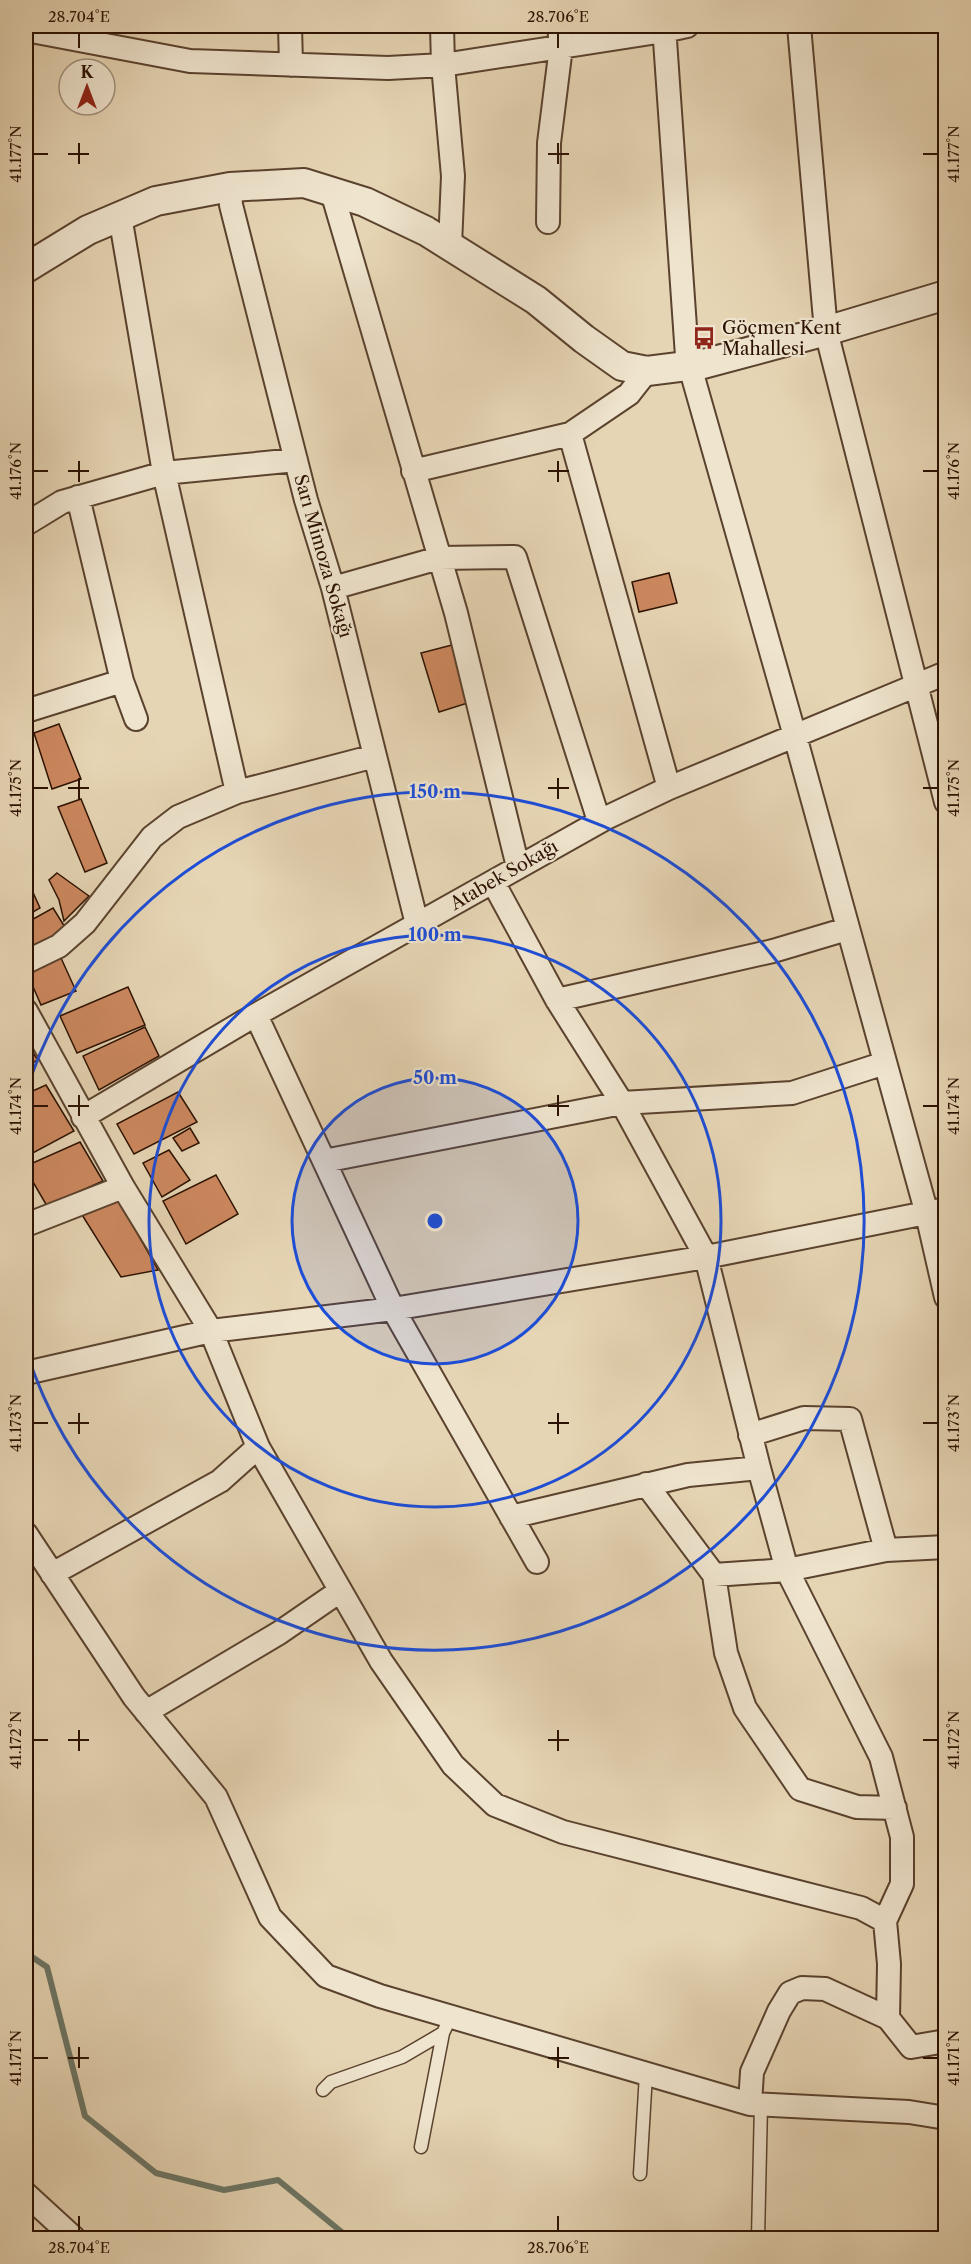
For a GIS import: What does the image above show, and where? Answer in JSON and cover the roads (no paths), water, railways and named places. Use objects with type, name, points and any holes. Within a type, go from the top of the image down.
[{"type":"street","points":[[290,26],[291,65]]},
{"type":"street","points":[[442,26],[443,65],[453,176],[450,245]]},
{"type":"street","points":[[26,30],[190,61],[388,68],[443,65],[560,36],[687,26]]},
{"type":"street","points":[[799,26],[826,332],[945,802]]},
{"type":"street","points":[[664,28],[687,356],[885,1063],[936,1211],[945,1297]]},
{"type":"street","points":[[548,222],[549,143],[560,36]]},
{"type":"street","points":[[26,268],[88,230],[156,201],[230,187],[304,183],[365,202],[426,231],[536,300],[622,366],[647,371],[690,365],[826,332],[945,295]]},
{"type":"street","name":"Sarı Mimoza Sokağı","points":[[230,187],[231,205],[296,460],[333,588],[417,924]]},
{"type":"street","points":[[332,192],[456,613],[518,867]]},
{"type":"street","points":[[120,216],[164,473],[237,792]]},
{"type":"street","points":[[413,471],[570,434],[629,394],[647,371]]},
{"type":"street","points":[[570,434],[669,788]]},
{"type":"street","points":[[26,524],[62,502],[164,473],[296,460]]},
{"type":"street","points":[[78,497],[122,681],[136,719]]},
{"type":"street","points":[[333,588],[438,558],[515,557],[599,821]]},
{"type":"street","name":"Atabek Sokağı","points":[[83,1117],[256,1015],[599,821],[669,788],[945,673]]},
{"type":"street","points":[[26,711],[122,681]]},
{"type":"street","points":[[26,962],[59,946],[85,923],[152,837],[178,817],[237,792],[375,756]]},
{"type":"street","points":[[493,882],[557,1000],[622,1103],[706,1257],[750,1435],[787,1570],[881,1757],[903,1837],[903,1884],[885,1921],[889,1964],[888,2018]]},
{"type":"street","points":[[557,1000],[772,951],[847,929]]},
{"type":"street","points":[[26,1011],[123,1187],[211,1331],[258,1447],[381,1661],[453,1765],[495,1804],[563,1832],[861,1908],[885,1921]]},
{"type":"street","points":[[256,1015],[393,1309],[537,1562]]},
{"type":"street","points":[[324,1161],[622,1103],[792,1093],[885,1063]]},
{"type":"street","points":[[26,1224],[123,1187]]},
{"type":"street","points":[[26,1372],[211,1331],[393,1309],[706,1257],[936,1211]]},
{"type":"street","points":[[750,1435],[804,1418],[850,1419],[886,1550]]},
{"type":"street","points":[[52,1574],[220,1482],[258,1447]]},
{"type":"street","points":[[511,1517],[688,1475],[759,1468]]},
{"type":"street","points":[[646,1484],[714,1575],[726,1653],[745,1708],[800,1789],[857,1807],[895,1808]]},
{"type":"street","points":[[26,1534],[146,1712],[216,1797],[270,1917],[326,1976],[447,2024],[756,2104],[909,2112],[945,2118]]},
{"type":"street","points":[[714,1575],[787,1570],[886,1550],[945,1547]]},
{"type":"street","points":[[146,1712],[279,1633],[340,1591]]},
{"type":"street","points":[[756,2104],[752,2072],[779,2011],[790,1993],[802,1988],[825,1989],[888,2018],[911,2047],[945,2041]]},
{"type":"street","points":[[26,2194],[74,2238]]},
{"type":"lane","points":[[323,2090],[331,2082],[402,2057],[447,2024]]},
{"type":"lane","points":[[421,2147],[447,2024]]},
{"type":"lane","points":[[640,2174],[646,2074]]},
{"type":"lane","points":[[756,2104],[758,2238]]},
{"type":"waterway","points":[[26,1953],[47,1967],[85,2116],[156,2173],[224,2190],[278,2180],[349,2238]]},
{"type":"place","name":"Göçmen Kent Mahallesi","points":[[704,338]]}]
